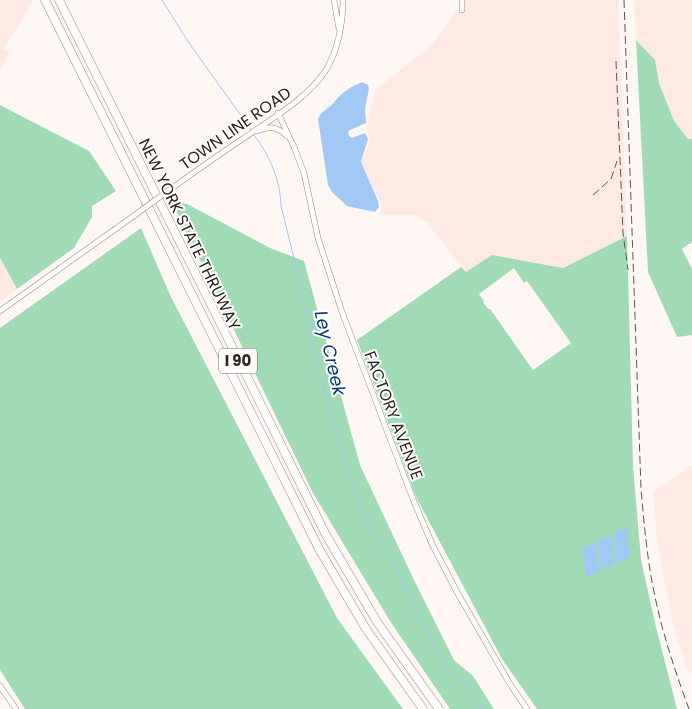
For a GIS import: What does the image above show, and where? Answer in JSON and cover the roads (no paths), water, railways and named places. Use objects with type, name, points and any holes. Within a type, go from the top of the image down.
[{"type":"highway","name":"NEW YORK STATE THRUWAY","points":[[45,0],[319,549],[366,629],[423,709]]},
{"type":"highway","name":"NEW YORK STATE THRUWAY","points":[[59,0],[326,535],[377,622],[439,709]]},
{"type":"street","name":"TOWN LINE ROAD","points":[[334,0],[339,34]]},
{"type":"street","name":"TOWN LINE ROAD","points":[[0,311],[260,128],[316,84],[331,60],[342,20],[343,0]]},
{"type":"street","points":[[462,0],[462,10]]},
{"type":"street","name":"FACTORY AVENUE","points":[[278,114],[304,173],[326,267],[413,499],[432,544],[458,594],[510,684],[527,709]]},
{"type":"street","points":[[260,128],[276,127],[290,139]]},
{"type":"street","points":[[0,686],[16,709]]},
{"type":"water","points":[[362,82],[368,85],[369,89],[365,108],[366,123],[348,132],[352,138],[365,133],[368,139],[361,162],[378,201],[379,207],[375,212],[347,206],[332,192],[328,185],[318,119],[344,92]]},
{"type":"water","points":[[627,527],[630,557],[616,563],[614,533]]},
{"type":"water","points":[[611,535],[614,564],[601,569],[598,541]]},
{"type":"water","points":[[596,542],[599,571],[586,577],[583,548]]},
{"type":"waterway","name":"Ley Creek","points":[[162,0],[189,43],[252,131]]},
{"type":"waterway","name":"Ley Creek","points":[[254,135],[265,151],[279,186],[281,206],[310,323],[311,342],[349,473],[370,526],[392,558],[414,608],[448,671],[468,686],[481,709]]},
{"type":"railway","points":[[624,0],[642,502],[649,566],[657,607],[669,651],[689,709]]},
{"type":"railway","points":[[616,61],[623,233],[628,270]]},
{"type":"railway","points":[[593,195],[611,179],[617,161]]}]
